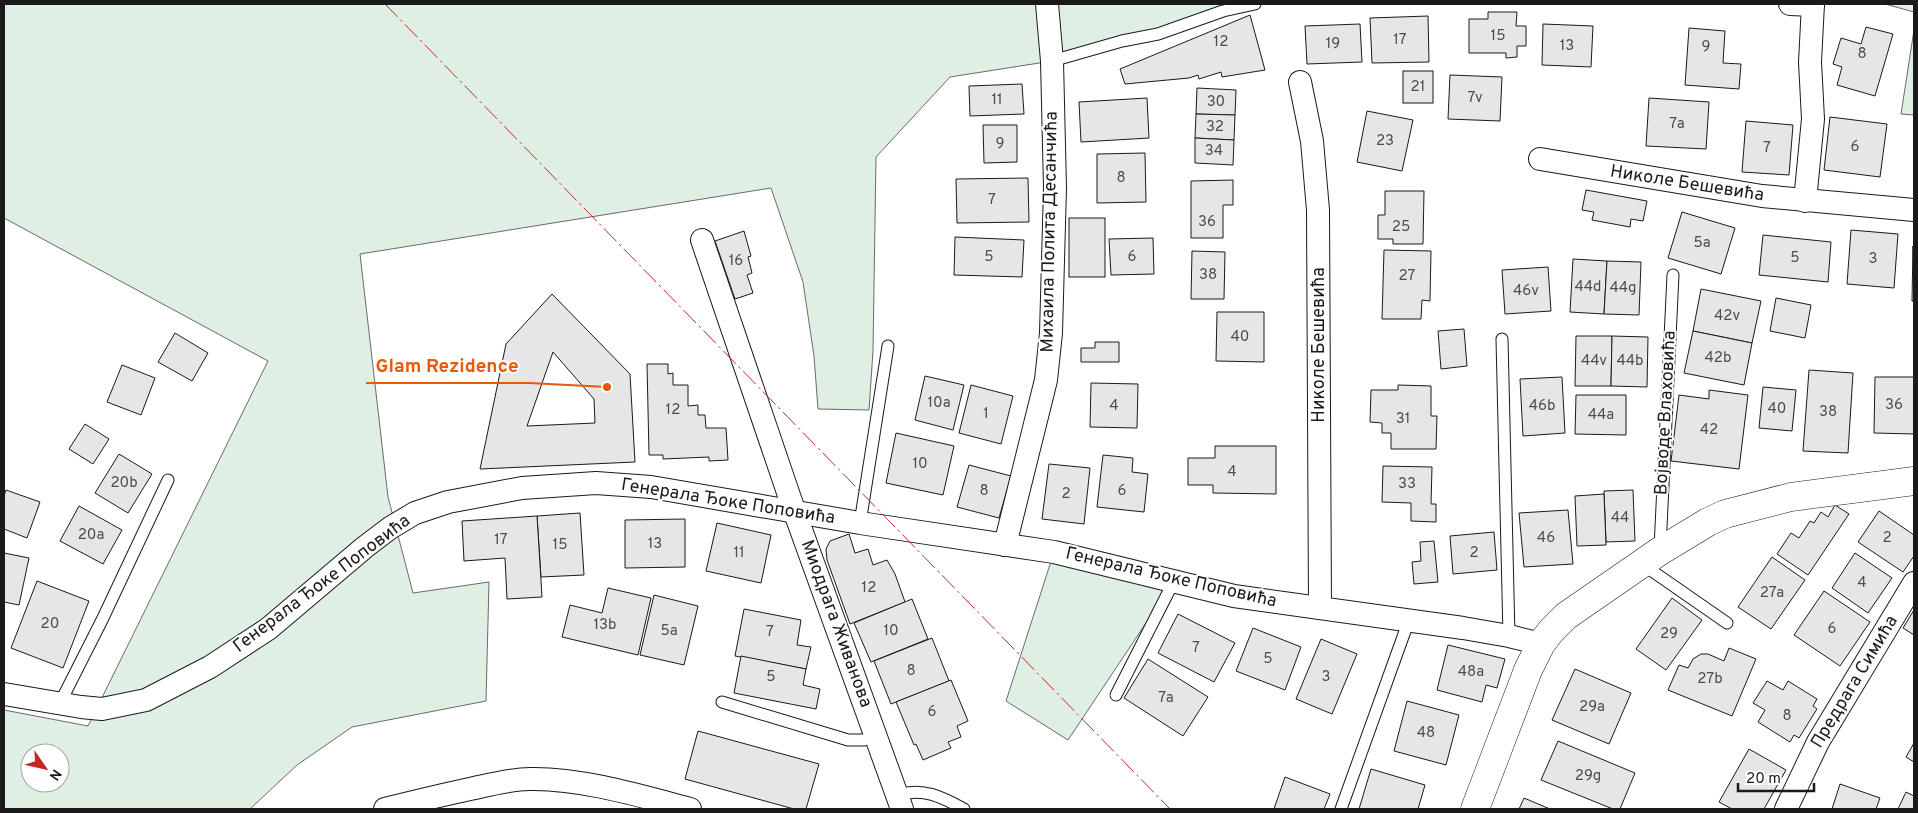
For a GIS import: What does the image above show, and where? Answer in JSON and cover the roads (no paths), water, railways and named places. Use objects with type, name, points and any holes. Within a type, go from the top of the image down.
[{"type":"street","name":"Михаила Полита Десанчића","points":[[1005,545],[1046,380],[1051,333],[1055,188],[1052,62],[1047,4]]},
{"type":"street","points":[[1790,4],[1813,5],[1810,62],[1812,118],[1805,201]]},
{"type":"street","name":"Николе Бешевића","points":[[1300,82],[1312,142],[1318,210],[1320,608]]},
{"type":"street","name":"Николе Бешевића","points":[[1540,159],[1683,184],[1805,201],[1914,210]]},
{"type":"street","name":"Миодрага Живанова","points":[[702,240],[795,513],[900,802]]},
{"type":"street","name":"Генерала Ђоке Поповића","points":[[4,694],[102,709],[146,700],[210,667],[268,629],[365,547],[390,528],[415,514],[448,502],[522,488],[596,482],[651,487],[795,513],[1054,552],[1234,596],[1409,620],[1509,636],[1541,644]]},
{"type":"street","points":[[1475,809],[1524,681],[1541,644],[1566,616],[1651,558],[1708,522],[1725,514],[1772,501],[1914,482]]},
{"type":"street","name":"Предрага Симића","points":[[1786,809],[1818,742],[1914,583]]},
{"type":"street","points":[[385,809],[495,783],[529,778],[594,786],[690,809]]},
{"type":"lane","points":[[1052,62],[1122,41],[1158,34],[1223,11],[1255,4]]},
{"type":"lane","name":"Војводе Влаховића","points":[[1651,558],[1672,275]]},
{"type":"lane","points":[[1502,339],[1509,636]]},
{"type":"lane","name":"Генерала Ђоке Поповића","points":[[860,523],[888,346]]},
{"type":"lane","points":[[60,703],[103,618],[168,480]]},
{"type":"lane","points":[[1651,558],[1727,624]]},
{"type":"lane","points":[[1116,695],[1174,581]]},
{"type":"lane","points":[[1341,809],[1409,620]]},
{"type":"lane","points":[[722,702],[848,740],[864,740],[876,736]]},
{"type":"lane","points":[[900,802],[919,791],[941,796],[964,809]]},
{"type":"place","name":"Glam Rezidence","points":[[607,387]]}]
